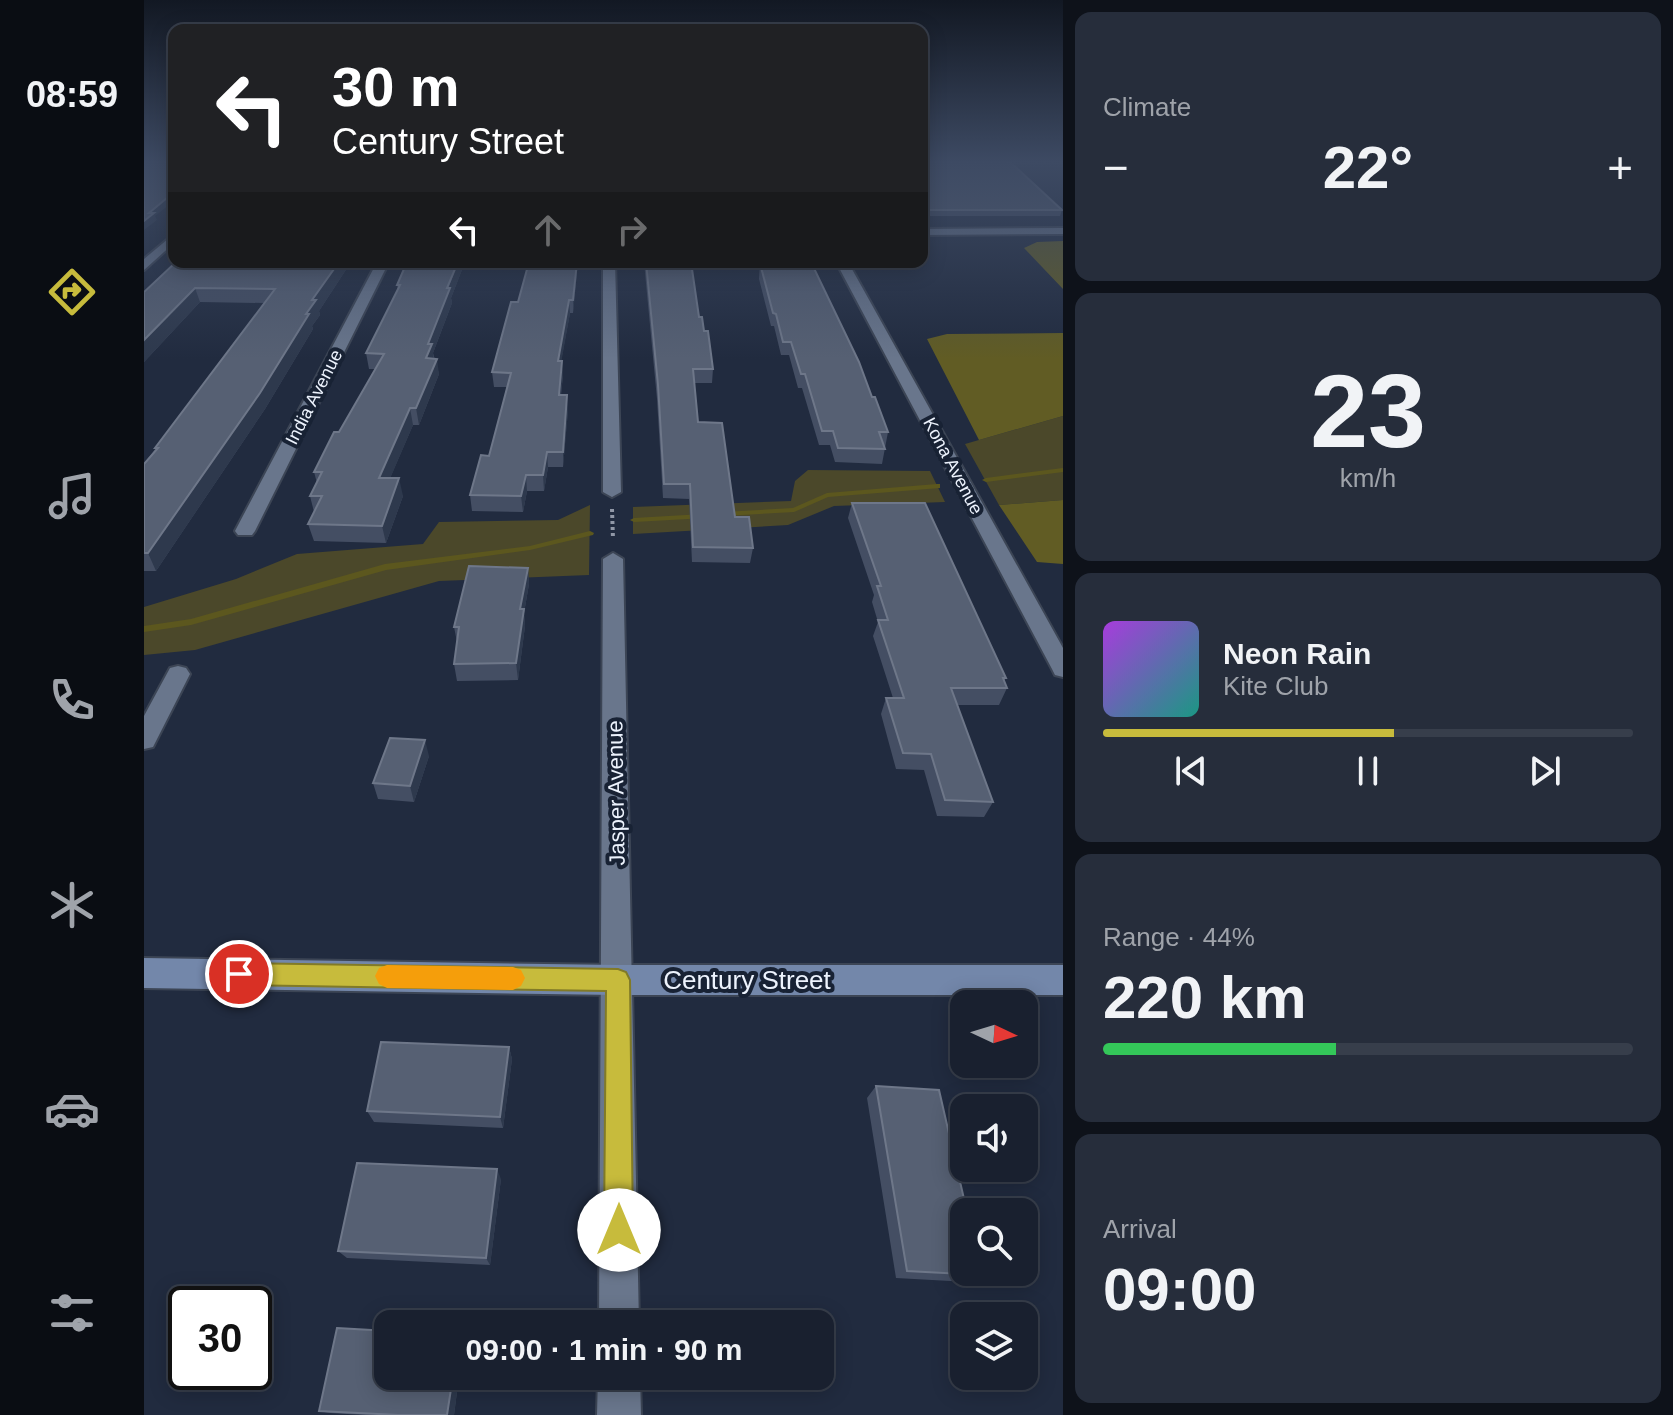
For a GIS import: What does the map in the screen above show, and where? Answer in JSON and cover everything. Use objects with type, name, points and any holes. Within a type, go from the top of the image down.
[{"type":"street","points":[[928,232],[1063,231]]},
{"type":"street","points":[[160,238],[168,237]]},
{"type":"street","points":[[144,266],[168,243]]},
{"type":"street","name":"India Avenue","points":[[245,531],[380,268]]},
{"type":"street","points":[[609,268],[612,492]]},
{"type":"street","name":"Kona Avenue","points":[[845,268],[1063,669]]},
{"type":"street","name":"Jasper Avenue","points":[[613,559],[619,1310]]},
{"type":"street","points":[[144,740],[178,674]]},
{"type":"street","name":"Century Street","points":[[144,973],[618,980],[1063,980]]},
{"type":"street","points":[[619,1390],[619,1415]]},
{"type":"path","points":[[612,492],[613,559]]},
{"type":"shaded area","points":[[1063,241],[1063,289],[1024,248],[1037,242]]},
{"type":"shaded area","points":[[1063,333],[1063,416],[979,440],[927,339],[947,334]]},
{"type":"shaded area","points":[[1063,416],[1063,500],[999,505],[965,444]]},
{"type":"shaded area","points":[[808,470],[930,471],[945,502],[834,506],[788,525],[633,534],[633,507],[791,501],[795,481]]},
{"type":"shaded area","points":[[1063,500],[1063,564],[1037,562],[999,505]]},
{"type":"shaded area","points":[[590,505],[589,575],[439,581],[195,650],[144,655],[144,607],[236,579],[297,554],[423,544],[439,522],[558,520]]},
{"type":"building","points":[[170,268],[335,268],[312,300],[316,300],[306,314],[309,314],[260,393],[148,553],[144,553],[144,464],[275,289],[195,288],[144,340],[144,292]]},
{"type":"building","points":[[404,268],[455,268],[428,344],[432,344],[426,358],[437,359],[416,408],[410,408],[379,478],[399,478],[382,526],[308,524],[322,496],[310,496],[322,472],[314,472],[334,432],[339,432],[384,354],[366,353],[400,285],[397,285]]},
{"type":"building","points":[[527,268],[576,268],[573,300],[569,300],[558,361],[562,361],[559,395],[567,395],[563,452],[547,452],[543,475],[526,475],[521,496],[470,495],[481,455],[489,456],[511,373],[492,372],[511,302],[518,302]]},
{"type":"building","points":[[647,268],[692,268],[699,317],[702,317],[704,331],[708,331],[713,369],[693,369],[698,422],[722,423],[735,517],[749,517],[753,548],[693,547],[690,484],[664,484]]},
{"type":"building","points":[[761,268],[814,268],[859,362],[872,397],[875,397],[888,432],[879,432],[885,449],[838,448],[833,431],[822,431],[805,374],[801,374],[791,342],[783,342],[776,314],[773,313]]},
{"type":"building","points":[[852,503],[925,503],[1006,678],[1003,678],[1007,688],[951,688],[993,802],[945,800],[931,754],[903,753],[886,698],[904,698],[878,620],[888,620],[877,586],[881,586]]},
{"type":"building","points":[[469,566],[528,568],[520,609],[524,609],[516,663],[454,664],[459,627],[454,627]]},
{"type":"building","points":[[390,738],[425,740],[410,786],[373,783]]},
{"type":"building","points":[[381,1042],[509,1047],[500,1117],[367,1111]]},
{"type":"building","points":[[876,1086],[939,1090],[950,1138],[950,1182],[960,1182],[964,1198],[950,1198],[950,1273],[907,1271]]},
{"type":"building","points":[[357,1163],[497,1169],[486,1258],[338,1251]]},
{"type":"building","points":[[337,1328],[374,1330],[374,1390],[451,1390],[447,1415],[319,1411]]},
{"type":"waterway","points":[[986,480],[1063,470]]},
{"type":"waterway","points":[[723,514],[794,510],[827,495],[937,486]]},
{"type":"waterway","points":[[634,520],[703,516]]},
{"type":"waterway","points":[[144,629],[191,622],[385,567],[530,548],[590,533]]},
{"type":"slow traffic","points":[[387,976],[513,978]]},
{"type":"route","points":[[239,974],[618,980],[619,1230]]}]
